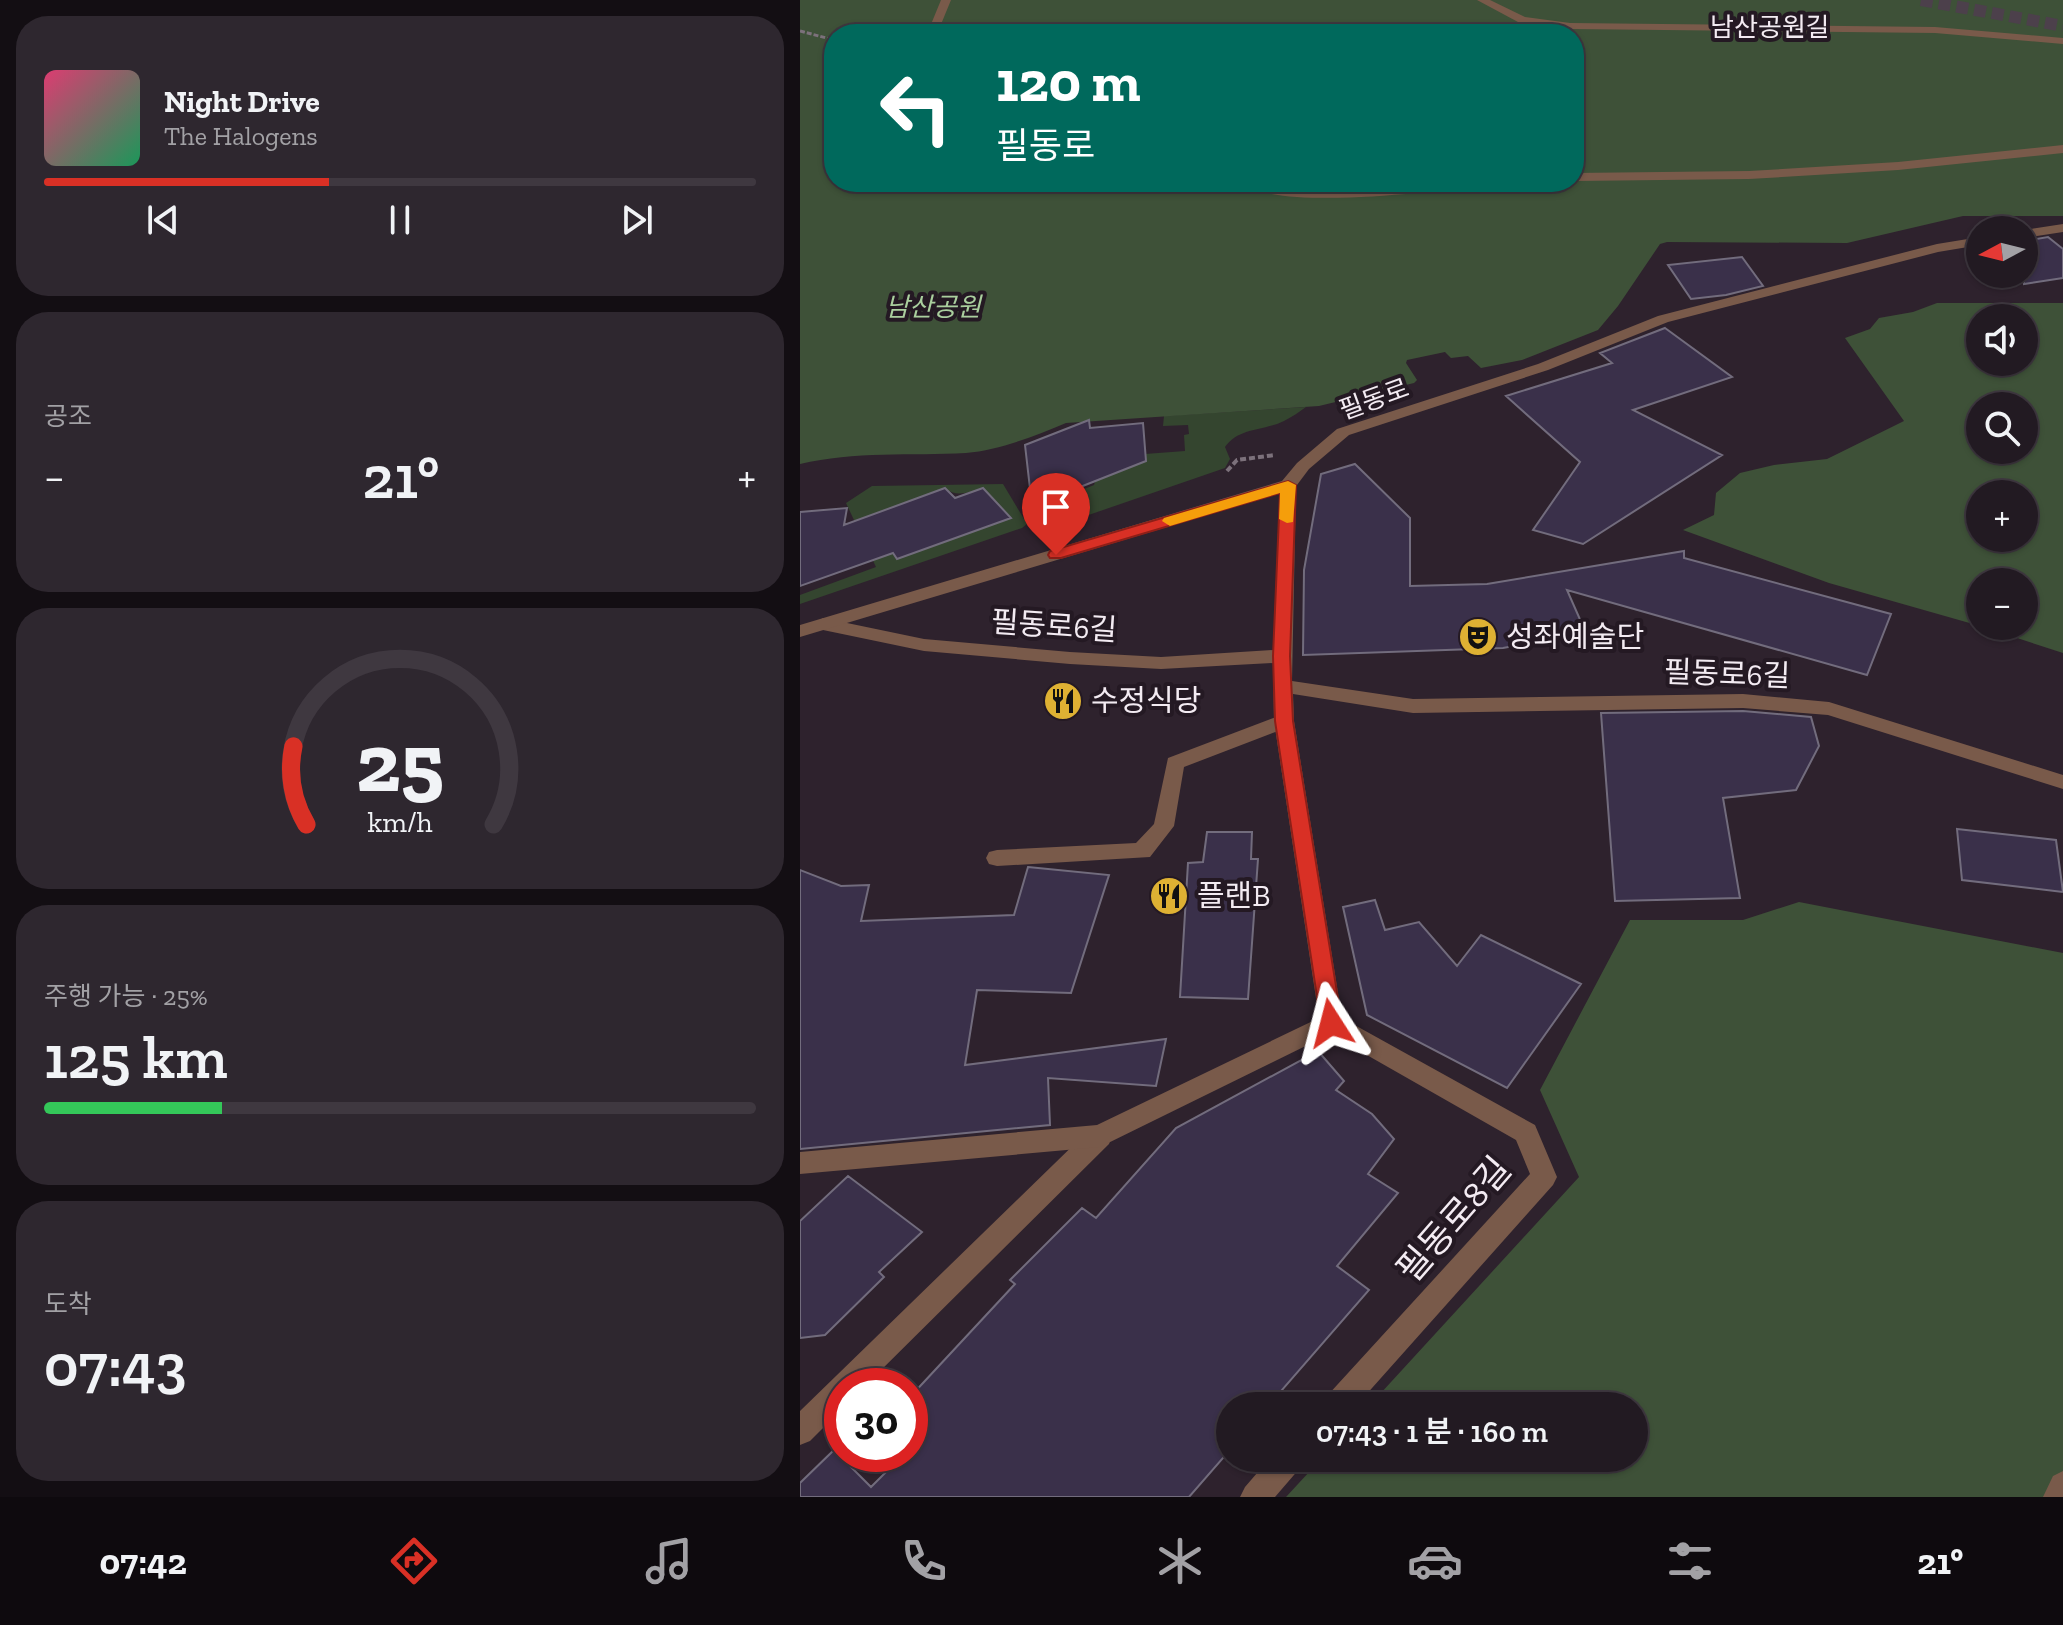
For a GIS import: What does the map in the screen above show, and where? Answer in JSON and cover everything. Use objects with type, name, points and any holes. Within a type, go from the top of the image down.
[{"type":"street","points":[[936,24],[946,0]]},
{"type":"street","name":"남산공원길","points":[[1482,0],[1522,20],[1554,24]]},
{"type":"street","name":"남산공원길","points":[[1584,26],[1935,30],[2063,41]]},
{"type":"street","points":[[1584,177],[1749,175],[1853,169],[2063,149]]},
{"type":"street","points":[[1293,192],[1338,195],[1372,192]]},
{"type":"street","points":[[2038,232],[2063,228]]},
{"type":"street","name":"필동로","points":[[1288,485],[1303,466],[1343,432],[1543,367],[1663,319],[1937,248],[1966,243]]},
{"type":"street","points":[[800,631],[1288,485],[1282,656],[1284,721],[1331,1023],[1100,1136],[864,1368]]},
{"type":"street","name":"필동로6길","points":[[823,624],[924,645],[1070,658],[1161,663],[1282,656]]},
{"type":"street","name":"필동로6길","points":[[1283,686],[1413,706],[1743,701],[1829,709],[2063,782]]},
{"type":"street","points":[[997,858],[1142,851],[1164,826],[1175,763],[1284,721]]},
{"type":"street","name":"필동로8길","points":[[1331,1023],[1526,1133],[1544,1177],[1350,1392]]},
{"type":"street","points":[[800,1163],[1100,1136]]},
{"type":"street","points":[[800,1431],[824,1408]]},
{"type":"street","points":[[1255,1497],[1277,1472]]},
{"type":"street","points":[[2058,1497],[2063,1486]]},
{"type":"path","points":[[800,31],[824,37]]},
{"type":"green space","name":"남산공원","points":[[800,0],[2063,0],[2063,216],[1963,216],[1847,243],[1667,242],[1660,244],[1598,330],[1522,360],[1481,368],[1468,356],[1451,358],[1445,352],[1407,360],[1417,380],[1414,383],[1319,406],[1066,423],[992,449],[966,453],[862,456],[800,464]]},
{"type":"green space","points":[[1937,303],[2063,303],[2063,653],[2023,640],[2038,640],[2038,568],[1966,568],[1966,622],[1829,583],[1683,530],[1714,515],[1716,493],[1740,473],[1774,465],[1827,459],[1904,421],[1845,338],[1870,329],[1879,318],[1913,312]]},
{"type":"green space","points":[[1306,407],[1284,421],[1237,436],[1225,447],[1230,459],[1225,468],[1077,519],[1040,521],[1035,509],[1094,485],[1102,460],[1112,465],[1145,462],[1145,454],[1185,451],[1184,435],[1189,434],[1188,425],[1163,426],[1164,416]]},
{"type":"green space","points":[[1003,484],[1027,524],[800,604],[800,595],[876,567],[846,503],[872,486]],"holes":[[[945,488],[963,493],[983,488],[1010,518],[897,559],[868,516]]]},
{"type":"green space","points":[[1799,902],[2063,953],[2063,1497],[1286,1497],[1309,1472],[1648,1472],[1648,1392],[1382,1392],[1579,1177],[1540,1090],[1630,920],[1743,920]]},
{"type":"building","points":[[2048,237],[2063,249],[2063,278],[2038,282],[2038,239]]},
{"type":"building","points":[[1742,257],[1763,286],[1691,299],[1668,265]]},
{"type":"building","points":[[1665,328],[1732,377],[1633,410],[1722,455],[1583,544],[1533,530],[1580,462],[1506,396],[1612,363],[1600,353]]},
{"type":"building","points":[[1089,420],[1090,428],[1143,423],[1146,461],[1032,506],[1025,445]]},
{"type":"building","points":[[1355,464],[1410,518],[1410,586],[1487,584],[1684,551],[1684,558],[1891,614],[1867,675],[1567,590],[1586,633],[1503,648],[1303,655],[1304,570],[1321,474]]},
{"type":"building","points":[[945,488],[955,498],[983,488],[1011,518],[897,559],[893,553],[800,586],[800,512],[847,508],[844,525]]},
{"type":"building","points":[[1743,711],[1811,717],[1819,746],[1796,790],[1723,798],[1740,898],[1615,901],[1601,713]]},
{"type":"building","points":[[1957,829],[2056,840],[2063,892],[1962,880]]},
{"type":"building","points":[[1207,832],[1252,832],[1251,859],[1258,859],[1248,999],[1180,997],[1188,863],[1203,862]]},
{"type":"building","points":[[1028,867],[1109,875],[1071,993],[977,990],[965,1065],[1166,1039],[1156,1086],[1048,1078],[1050,1125],[800,1149],[800,870],[841,886],[869,885],[861,921],[1014,915]]},
{"type":"building","points":[[1375,900],[1385,930],[1419,922],[1457,966],[1481,935],[1581,984],[1507,1088],[1367,1015],[1343,907]]},
{"type":"building","points":[[1318,1051],[1344,1081],[1336,1090],[1372,1114],[1394,1139],[1368,1174],[1398,1193],[1337,1266],[1369,1290],[1280,1392],[1216,1392],[1216,1466],[1189,1497],[800,1497],[800,1483],[824,1460],[824,1472],[856,1472],[871,1487],[886,1472],[928,1472],[928,1378],[1015,1284],[1010,1280],[1082,1208],[1096,1218],[1176,1128]]},
{"type":"building","points":[[848,1176],[922,1232],[879,1272],[884,1277],[825,1335],[800,1338],[800,1221]]},
{"type":"tunnel","points":[[1921,0],[2063,26]]},
{"type":"slow traffic","points":[[1170,521],[1288,485],[1287,519]]},
{"type":"place","name":"성좌예술단","points":[[1478,637]]},
{"type":"place","name":"수정식당","points":[[1063,701]]},
{"type":"place","name":"플랜B","points":[[1169,896]]},
{"type":"route","points":[[1056,555],[1288,485],[1282,656],[1284,721],[1331,1023]]}]
